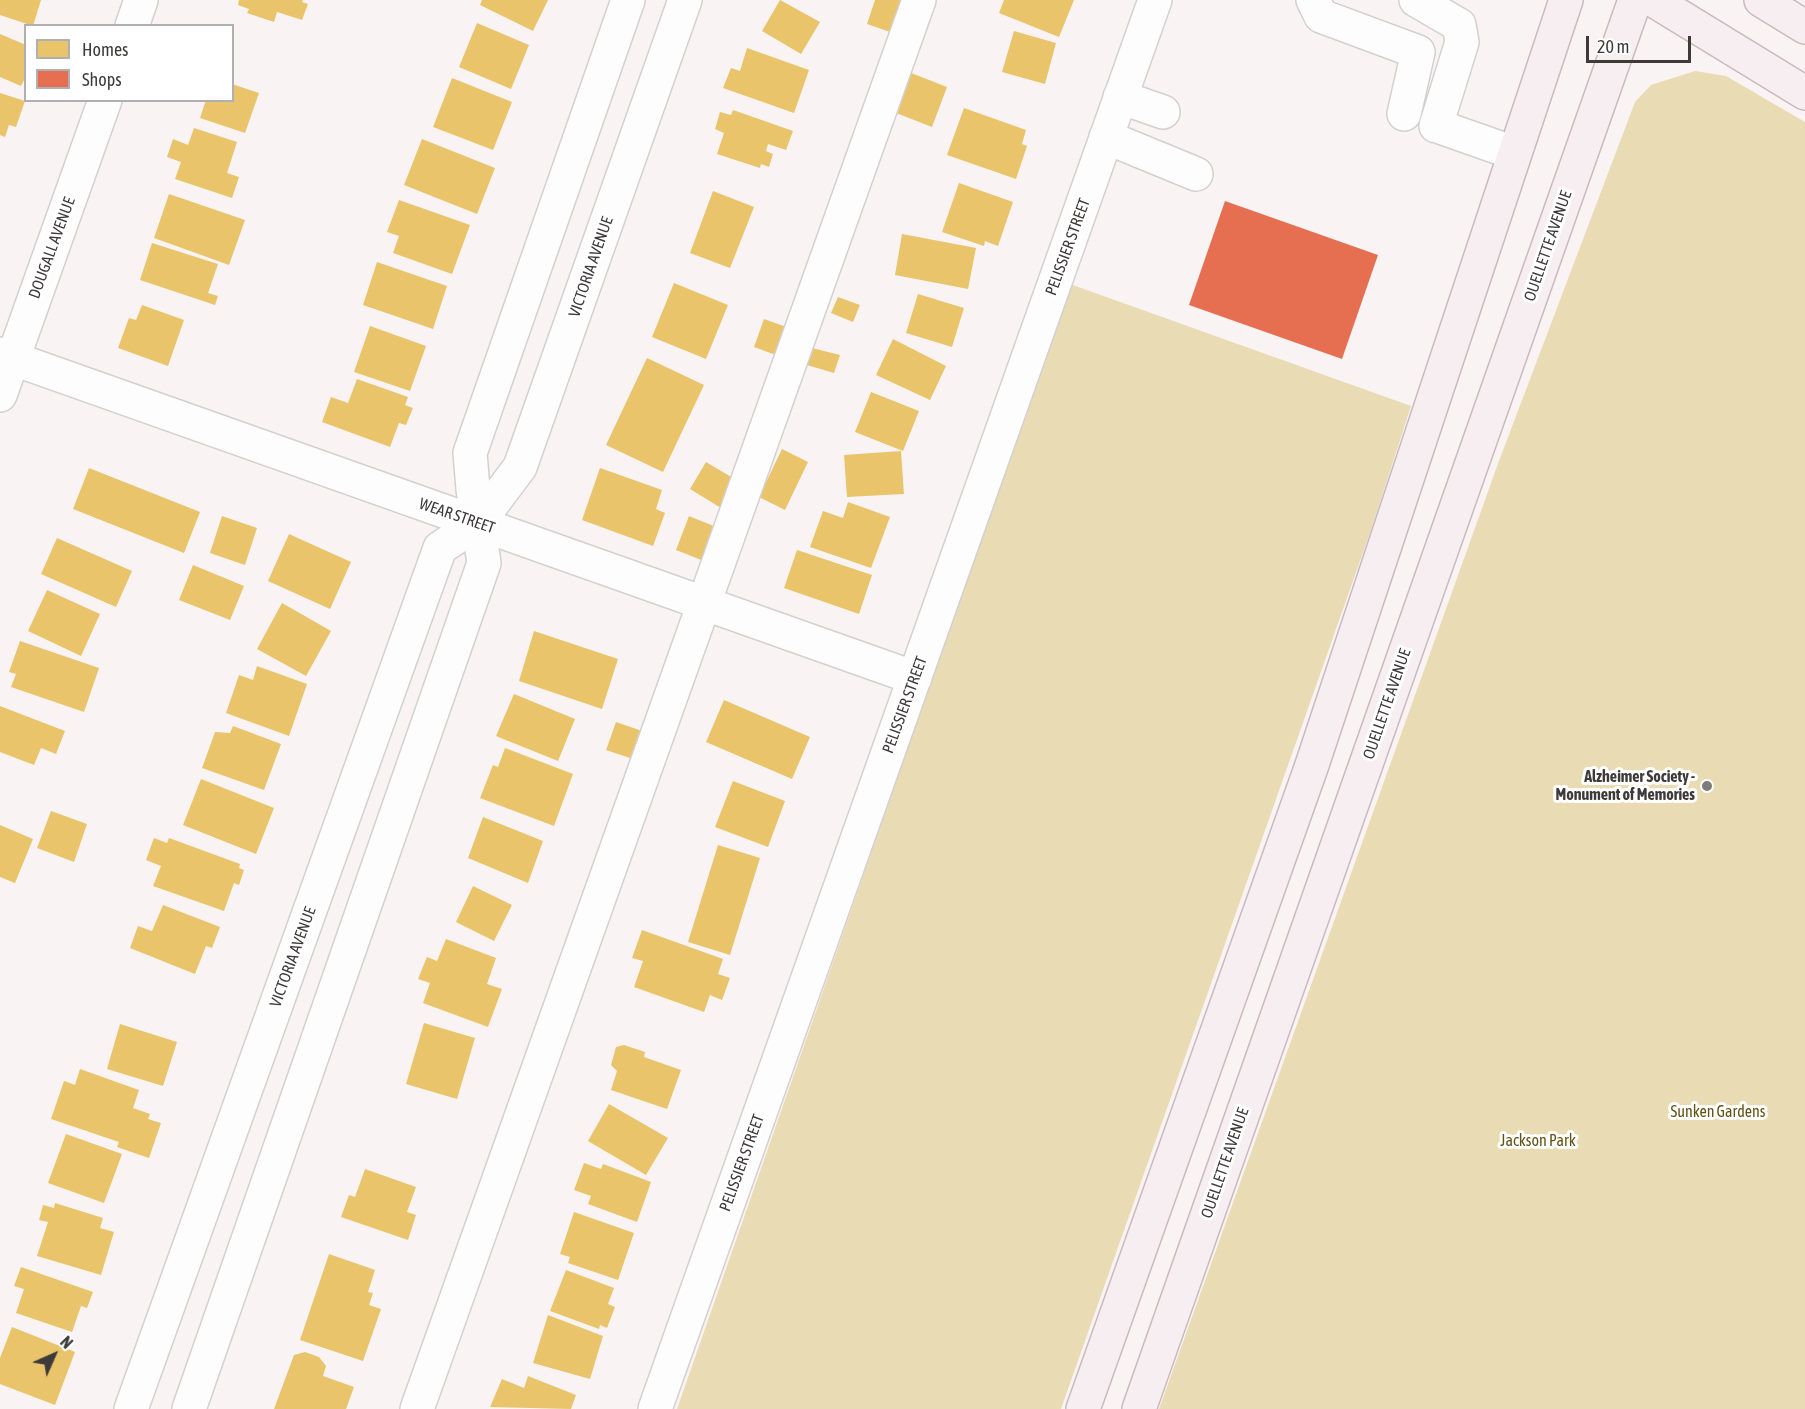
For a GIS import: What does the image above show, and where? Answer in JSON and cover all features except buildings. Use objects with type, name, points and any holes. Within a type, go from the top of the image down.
[{"type":"main road","points":[[1083,1409],[1308,777],[1566,0]]},
{"type":"main road","name":"OUELLETTE AVENUE","points":[[1139,1409],[1635,0]]},
{"type":"main road","points":[[1653,0],[1805,93]]},
{"type":"main road","points":[[1761,0],[1805,27]]},
{"type":"street","points":[[133,24],[141,0]]},
{"type":"street","points":[[189,1409],[484,563],[470,453],[628,0]]},
{"type":"street","name":"VICTORIA AVENUE","points":[[131,1409],[440,548],[478,523],[520,467],[686,0]]},
{"type":"street","points":[[417,1409],[919,0]]},
{"type":"street","name":"PELISSIER STREET","points":[[655,1409],[1155,0]]},
{"type":"street","points":[[1312,0],[1321,16],[1418,52],[1404,114]]},
{"type":"street","points":[[1416,0],[1459,25],[1462,42],[1439,127],[1514,153]]},
{"type":"street","points":[[1120,97],[1163,112]]},
{"type":"street","name":"DOUGALL AVENUE","points":[[0,395],[6,356],[104,102]]},
{"type":"street","points":[[1106,137],[1196,174]]},
{"type":"street","name":"WEAR STREET","points":[[6,356],[915,678]]},
{"type":"green space","name":"Jackson Park","points":[[1695,71],[1726,76],[1805,122],[1805,1409],[1159,1409],[1499,461],[1635,102],[1651,85]]},
{"type":"green space","points":[[1070,284],[1411,406],[1372,527],[1061,1409],[677,1409]]},
{"type":"place","name":"Alzheimer Society - Monument of Memories","points":[[1707,786]]},
{"type":"park label","name":"Sunken Gardens","points":[[1718,1112]]}]
